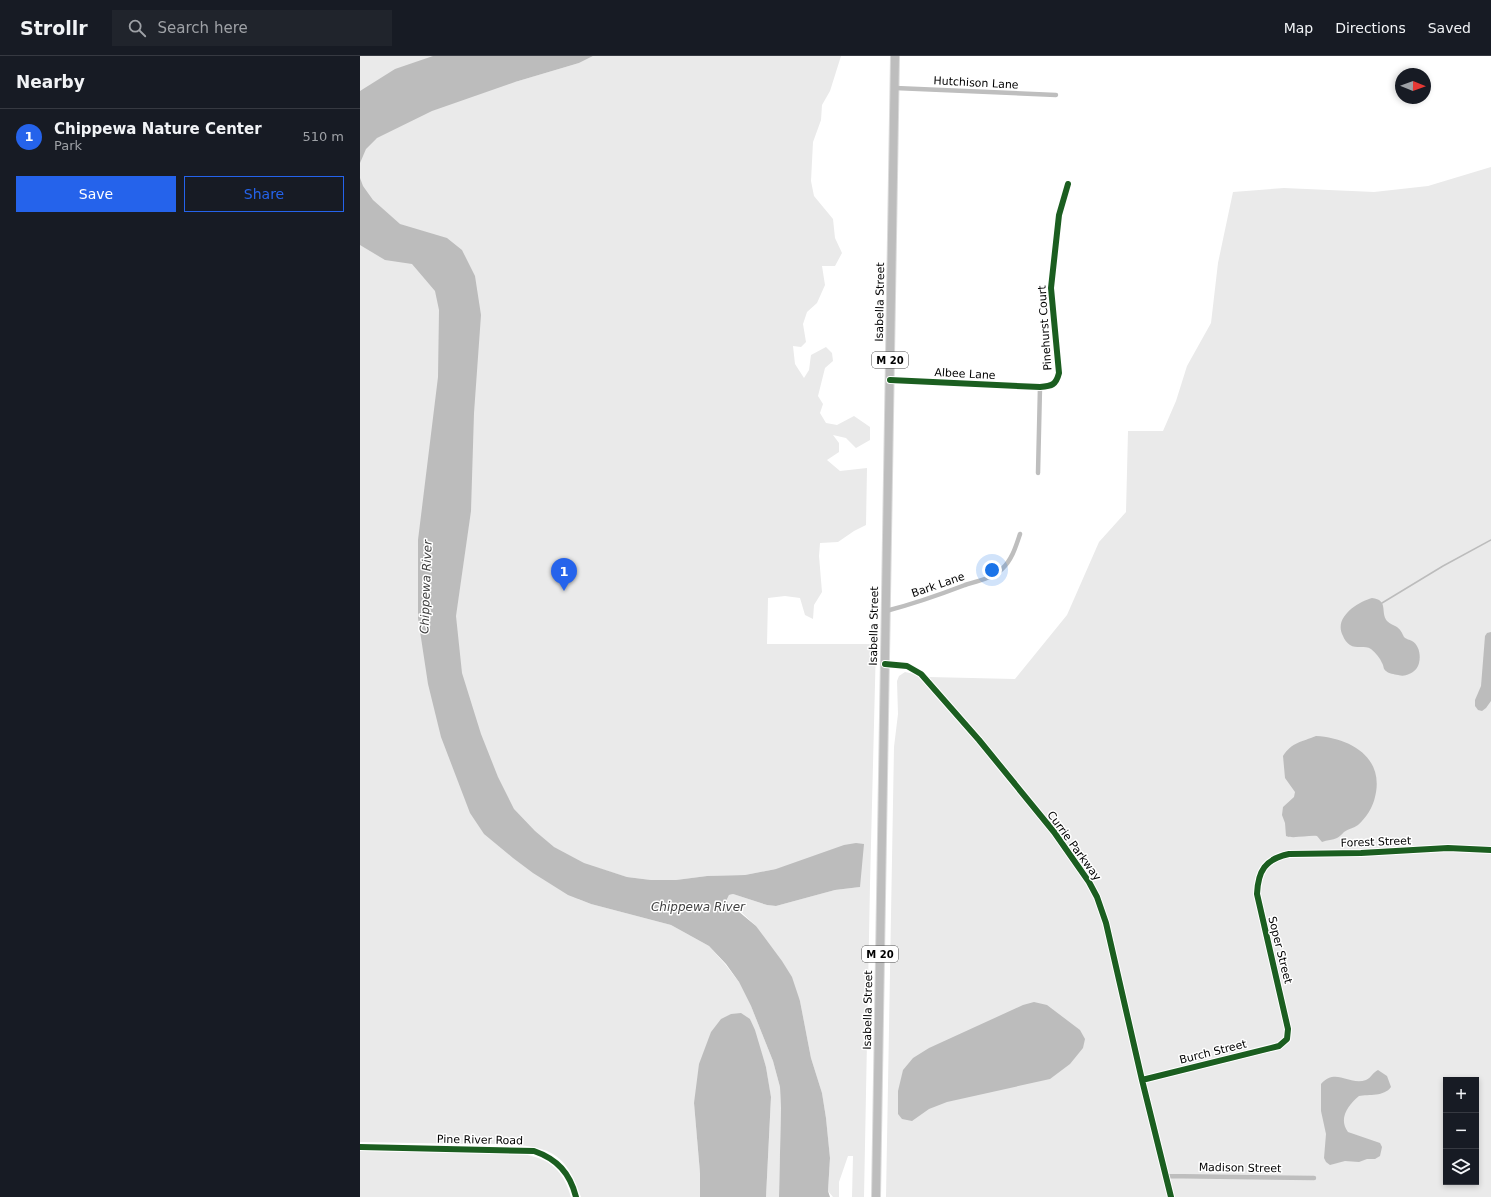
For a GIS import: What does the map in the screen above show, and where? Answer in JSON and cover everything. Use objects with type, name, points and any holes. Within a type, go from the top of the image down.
[{"type":"highway","name":"Isabella Street","points":[[876,1197],[895,56]]},
{"type":"street","name":"Hutchison Lane","points":[[894,88],[1056,95]]},
{"type":"street","name":"Pinehurst Court","points":[[1040,387],[1051,386],[1057,381],[1059,373],[1051,288],[1059,216],[1068,184]]},
{"type":"street","name":"Albee Lane","points":[[890,380],[1040,387]]},
{"type":"street","points":[[1038,473],[1040,387]]},
{"type":"street","name":"Bark Lane","points":[[886,611],[921,602],[991,576],[1002,569],[1010,560],[1017,546],[1020,534]]},
{"type":"street","name":"Currie Parkway","points":[[885,664],[907,666],[921,674],[1049,826],[1089,882],[1097,897],[1106,923],[1142,1080],[1171,1197]]},
{"type":"street","name":"Forest Street","points":[[1264,866],[1278,856],[1289,854],[1361,853],[1448,848],[1491,850]]},
{"type":"street","name":"Soper Street","points":[[1264,866],[1258,880],[1257,894],[1288,1029],[1287,1039]]},
{"type":"street","name":"Burch Street","points":[[1142,1080],[1279,1046],[1287,1039]]},
{"type":"street","name":"Pine River Road","points":[[360,1147],[534,1151],[548,1156],[561,1167],[571,1182],[576,1197]]},
{"type":"street","name":"Madison Street","points":[[1166,1176],[1314,1178]]},
{"type":"shaded area","points":[[360,56],[495,56],[515,82],[579,63],[593,56],[841,56],[830,91],[822,105],[821,120],[813,142],[811,181],[814,196],[833,219],[835,238],[842,253],[835,266],[822,266],[825,285],[817,303],[807,312],[803,324],[806,342],[801,347],[793,346],[795,364],[804,378],[809,370],[811,355],[826,347],[832,353],[833,361],[825,368],[818,396],[823,404],[820,413],[826,423],[837,425],[854,416],[870,427],[870,440],[856,448],[846,438],[833,435],[839,443],[839,452],[827,460],[840,471],[867,468],[866,525],[838,542],[820,543],[819,556],[822,592],[814,605],[813,619],[805,615],[800,598],[785,596],[768,598],[767,644],[876,644],[864,1197],[852,1197],[853,1156],[848,1156],[839,1182],[839,1197],[833,1197],[828,1191],[830,1158],[826,1118],[822,1093],[811,1058],[800,1001],[756,926],[740,911],[726,901],[729,895],[733,894],[767,905],[776,906],[835,890],[860,887],[776,869],[745,875],[707,876],[676,880],[651,880],[627,877],[598,868],[578,899],[591,904],[671,925],[709,946],[739,982],[751,1006],[773,1061],[780,1087],[779,1197],[766,1197],[771,1098],[766,1067],[750,1019],[694,1103],[700,1173],[700,1197],[581,1197],[570,1172],[562,1161],[551,1153],[532,1147],[500,1144],[360,1142]]},
{"type":"shaded area","points":[[1491,167],[1491,1197],[886,1197],[894,747],[898,714],[897,681],[899,676],[905,672],[928,677],[1015,679],[1067,615],[1099,542],[1126,512],[1128,431],[1163,431],[1176,401],[1187,366],[1211,323],[1218,263],[1233,192],[1284,188],[1374,192],[1428,186]]},
{"type":"shaded area","points":[[360,1151],[516,1153],[527,1155],[544,1161],[558,1171],[567,1186],[571,1197],[360,1197]]},
{"type":"water","points":[[433,56],[593,56],[579,63],[515,82],[432,111],[377,138],[366,149],[360,163],[360,91],[395,69]]},
{"type":"water","name":"Chippewa River","points":[[360,178],[363,186],[373,200],[400,224],[447,238],[462,250],[475,276],[481,315],[474,413],[471,511],[456,616],[462,673],[481,734],[498,777],[514,809],[535,831],[554,847],[584,863],[627,877],[651,880],[676,880],[707,876],[745,875],[776,869],[844,845],[856,843],[864,844],[860,887],[835,890],[776,906],[767,905],[733,894],[729,895],[726,901],[756,926],[792,977],[800,1001],[811,1058],[822,1093],[830,1158],[828,1191],[830,1197],[779,1197],[780,1087],[773,1061],[751,1006],[739,982],[726,964],[709,946],[671,925],[591,904],[568,895],[533,873],[484,834],[470,813],[441,737],[428,684],[418,618],[418,540],[438,377],[439,310],[435,291],[412,264],[385,260],[360,245]]},
{"type":"water","points":[[1372,598],[1381,601],[1387,621],[1396,626],[1406,639],[1411,640],[1418,648],[1420,654],[1419,663],[1417,668],[1411,673],[1402,676],[1389,673],[1384,669],[1378,656],[1371,649],[1352,646],[1344,638],[1341,623],[1344,617],[1354,607]]},
{"type":"water","points":[[1491,632],[1491,701],[1482,711],[1478,710],[1475,706],[1475,700],[1481,686],[1485,636],[1487,633]]},
{"type":"water","points":[[1316,736],[1341,741],[1362,752],[1370,761],[1375,771],[1377,783],[1373,805],[1361,822],[1337,838],[1322,842],[1317,836],[1286,836],[1285,823],[1282,815],[1283,807],[1294,797],[1295,792],[1285,778],[1283,756],[1286,751],[1294,745]]},
{"type":"water","points":[[1034,1002],[1047,1005],[1080,1030],[1085,1039],[1083,1048],[1070,1064],[1050,1079],[947,1102],[929,1109],[912,1121],[902,1119],[898,1114],[898,1091],[903,1070],[913,1058],[929,1048],[1023,1005]]},
{"type":"water","points":[[741,1013],[750,1019],[755,1030],[766,1067],[771,1097],[766,1197],[700,1197],[700,1173],[694,1103],[699,1064],[711,1032],[721,1019],[731,1014]]},
{"type":"water","points":[[1378,1070],[1387,1076],[1391,1087],[1380,1094],[1359,1096],[1348,1108],[1344,1117],[1344,1122],[1348,1132],[1380,1143],[1382,1147],[1380,1156],[1375,1159],[1367,1159],[1359,1162],[1345,1161],[1330,1165],[1324,1158],[1326,1134],[1321,1111],[1321,1084],[1332,1077],[1354,1081],[1366,1080]]},
{"type":"waterway","points":[[1382,603],[1443,566],[1491,540]]},
{"type":"cycle path","points":[[890,380],[1040,387],[1048,386],[1055,382],[1059,373],[1051,288],[1059,215],[1068,184]]},
{"type":"cycle path","points":[[885,664],[907,666],[921,674],[979,740],[1054,832],[1089,882],[1097,897],[1106,923],[1142,1080],[1171,1197]]},
{"type":"cycle path","points":[[1142,1080],[1279,1046],[1287,1039],[1288,1029],[1257,894],[1261,873],[1264,867],[1274,859],[1289,854],[1361,853],[1448,848],[1491,850]]},
{"type":"cycle path","points":[[360,1147],[534,1151],[549,1158],[561,1168],[570,1181],[576,1197]]},
{"type":"place","name":"Chippewa Nature Center","points":[[564,591]]}]
